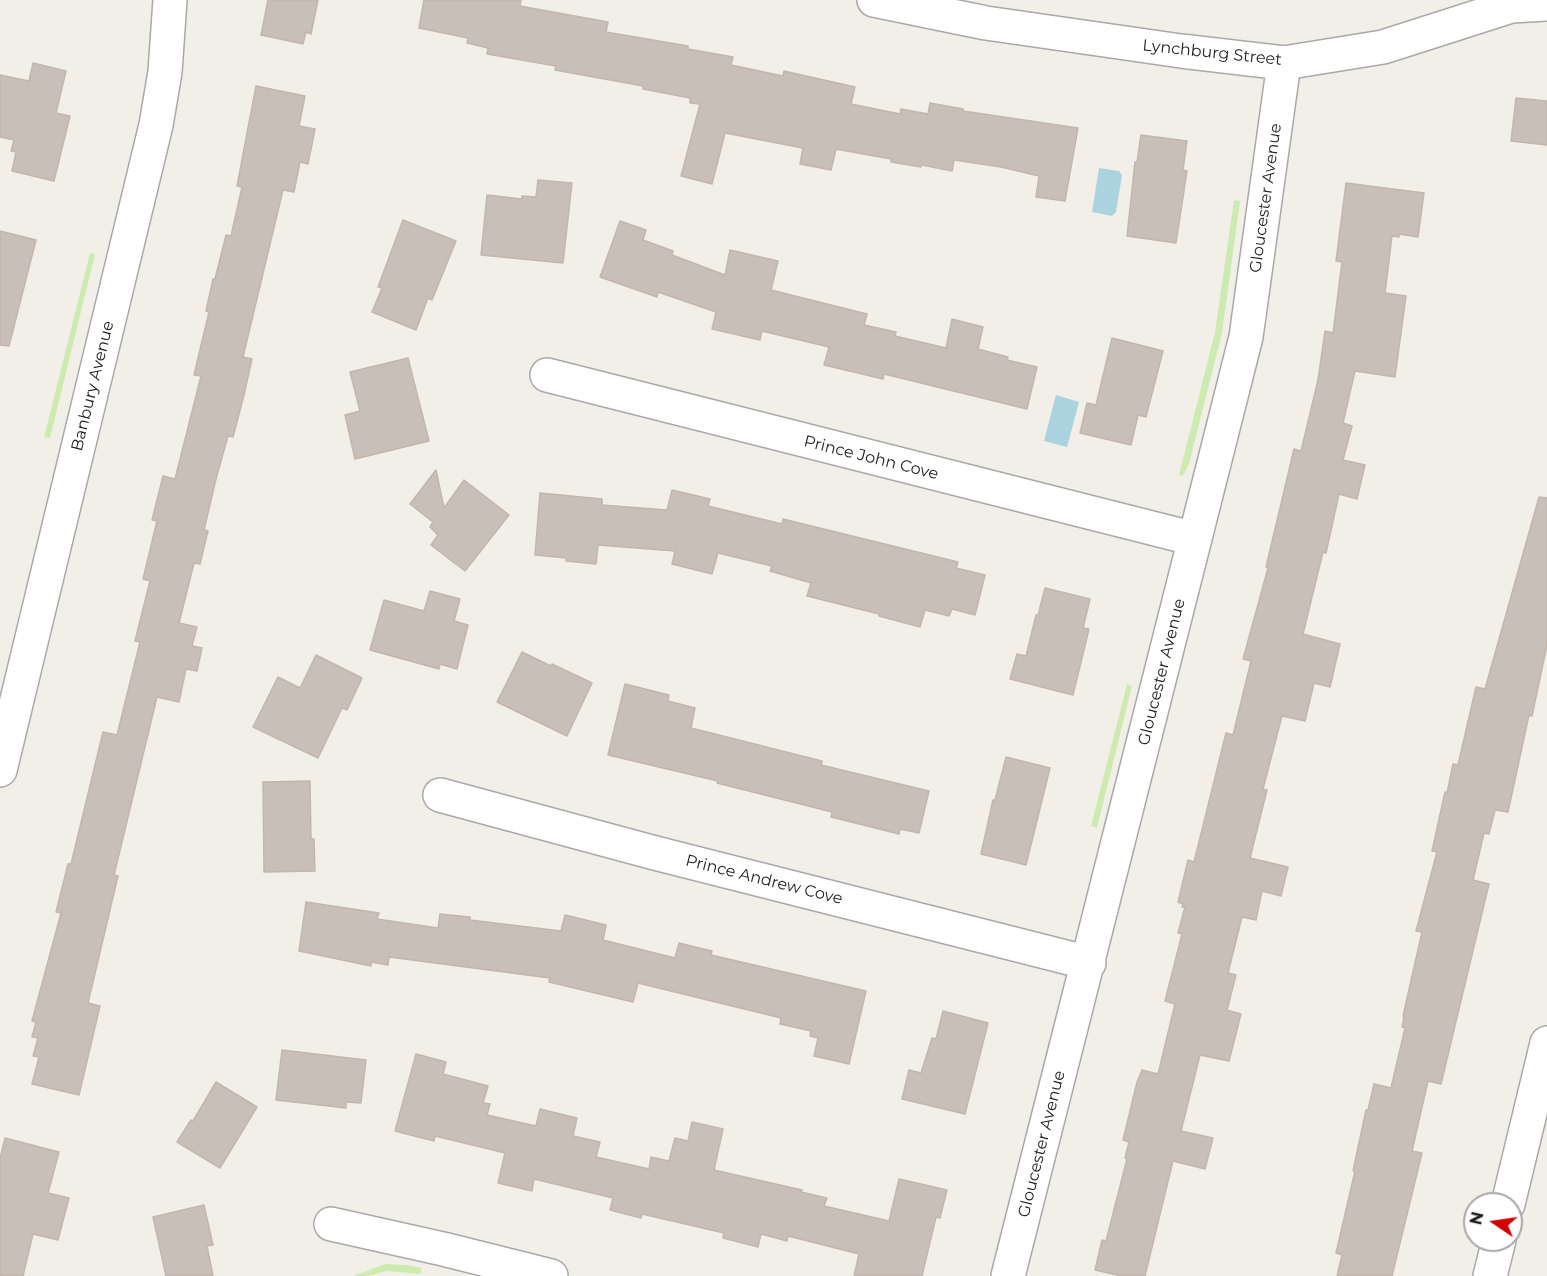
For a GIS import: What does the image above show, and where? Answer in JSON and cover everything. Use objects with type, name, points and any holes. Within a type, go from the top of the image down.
[{"type":"street","name":"Banbury Avenue","points":[[0,770],[156,125],[165,72],[170,0]]},
{"type":"street","name":"Lynchburg Street","points":[[873,0],[995,25],[1284,63],[1383,47],[1511,3],[1547,4]]},
{"type":"street","name":"Gloucester Avenue","points":[[1008,1276],[1246,337],[1284,63]]},
{"type":"street","name":"Prince John Cove","points":[[548,375],[1195,539]]},
{"type":"street","name":"Prince Andrew Cove","points":[[440,795],[655,853],[1089,963]]},
{"type":"street","points":[[1511,1192],[1547,1042]]},
{"type":"street","points":[[331,1224],[551,1276]]},
{"type":"street","points":[[1490,1276],[1496,1252]]},
{"type":"green space","points":[[1234,200],[1240,201],[1222,333],[1189,464],[1183,476],[1179,475],[1215,332]]},
{"type":"green space","points":[[90,253],[95,254],[50,438],[44,437]]},
{"type":"green space","points":[[1127,684],[1132,686],[1097,828],[1091,826]]},
{"type":"green space","points":[[385,1264],[422,1268],[420,1274],[387,1271],[367,1276],[353,1276]]},
{"type":"water","points":[[1099,168],[1119,171],[1122,175],[1116,212],[1112,216],[1092,212]]},
{"type":"water","points":[[1056,395],[1079,402],[1067,447],[1044,441]]},
{"type":"building","points":[[268,0],[318,0],[311,34],[306,32],[303,44],[261,35]]},
{"type":"building","points":[[424,0],[521,0],[520,6],[608,22],[606,32],[688,46],[688,49],[733,57],[731,65],[783,76],[784,71],[855,87],[851,104],[900,114],[901,109],[928,114],[930,103],[963,109],[963,111],[1078,128],[1065,201],[1036,197],[1039,176],[1001,167],[954,160],[952,171],[891,162],[891,159],[836,149],[831,170],[800,164],[803,148],[725,133],[712,184],[681,176],[700,104],[690,103],[690,98],[643,89],[643,86],[555,70],[556,66],[487,54],[488,48],[467,43],[468,38],[419,28]]},
{"type":"building","points":[[33,63],[66,71],[56,113],[70,116],[54,181],[12,171],[16,152],[11,151],[14,140],[0,137],[0,75],[29,81]]},
{"type":"building","points":[[256,86],[305,96],[299,126],[315,129],[308,164],[300,162],[294,192],[283,190],[243,357],[252,359],[244,395],[233,437],[228,436],[204,530],[208,531],[200,564],[194,563],[179,623],[197,627],[192,646],[202,648],[197,671],[186,669],[179,702],[157,697],[114,875],[118,876],[88,1003],[100,1006],[79,1095],[32,1084],[39,1057],[33,1056],[38,1038],[32,1037],[36,1022],[32,1021],[61,913],[56,912],[68,864],[71,864],[103,732],[117,735],[140,642],[135,641],[150,581],[143,579],[157,521],[152,520],[163,476],[175,479],[201,376],[194,375],[209,312],[206,311],[226,235],[231,236],[242,187],[237,186]]},
{"type":"building","points":[[1516,98],[1547,101],[1547,145],[1511,141]]},
{"type":"building","points":[[1141,135],[1187,141],[1183,170],[1187,171],[1176,243],[1127,236],[1135,162],[1137,162]]},
{"type":"building","points":[[538,180],[572,183],[563,263],[481,255],[487,195],[522,199],[522,196],[536,197]]},
{"type":"building","points":[[1346,183],[1424,193],[1418,237],[1399,234],[1399,237],[1392,236],[1385,293],[1406,296],[1395,377],[1355,371],[1343,423],[1352,426],[1343,460],[1365,465],[1357,499],[1339,494],[1326,553],[1323,552],[1303,634],[1340,644],[1330,687],[1314,683],[1305,721],[1282,716],[1263,789],[1267,790],[1250,858],[1288,867],[1281,896],[1262,891],[1256,920],[1242,917],[1228,973],[1236,975],[1227,1010],[1241,1014],[1229,1061],[1200,1055],[1181,1131],[1213,1138],[1205,1169],[1173,1161],[1145,1276],[1121,1276],[1095,1270],[1102,1240],[1106,1241],[1127,1159],[1125,1158],[1129,1142],[1123,1140],[1137,1082],[1142,1070],[1158,1074],[1175,1004],[1165,1001],[1182,934],[1178,933],[1185,907],[1178,902],[1188,860],[1194,862],[1226,733],[1233,735],[1251,661],[1243,659],[1268,568],[1266,567],[1294,449],[1301,451],[1318,380],[1325,331],[1333,333],[1342,262],[1336,261]]},
{"type":"building","points":[[403,220],[456,241],[432,300],[428,298],[416,330],[372,312],[382,288],[378,287]]},
{"type":"building","points":[[620,221],[646,230],[643,240],[673,251],[672,255],[725,275],[730,250],[778,261],[771,290],[867,314],[864,325],[896,332],[895,336],[946,348],[952,319],[983,327],[978,349],[1008,357],[1007,360],[1037,367],[1027,409],[884,374],[883,379],[824,365],[829,347],[762,331],[760,340],[712,329],[716,312],[658,292],[657,297],[600,277]]},
{"type":"building","points":[[0,231],[36,240],[9,346],[0,345]]},
{"type":"building","points":[[1112,338],[1163,351],[1146,417],[1138,415],[1131,445],[1080,433],[1087,403],[1096,405]]},
{"type":"building","points":[[408,358],[429,441],[355,459],[345,415],[360,411],[350,372]]},
{"type":"building","points":[[436,470],[444,508],[464,480],[509,515],[465,571],[431,545],[438,535],[430,527],[433,522],[410,504]]},
{"type":"building","points":[[672,490],[710,499],[708,506],[782,524],[783,519],[958,562],[956,568],[985,575],[975,615],[952,609],[949,616],[925,610],[920,627],[807,596],[811,583],[770,571],[772,566],[718,553],[712,574],[672,564],[675,551],[598,545],[596,564],[535,555],[540,493],[602,499],[602,505],[667,510]]},
{"type":"building","points":[[1539,497],[1547,498],[1547,645],[1508,812],[1495,810],[1489,834],[1484,833],[1473,880],[1489,884],[1441,1084],[1428,1081],[1412,1151],[1422,1153],[1392,1276],[1337,1276],[1342,1255],[1336,1253],[1366,1110],[1368,1110],[1374,1084],[1391,1088],[1405,1028],[1402,1027],[1403,1016],[1422,932],[1416,931],[1437,852],[1432,851],[1445,792],[1447,793],[1453,764],[1458,765],[1476,687],[1485,689]]},
{"type":"building","points":[[1045,588],[1090,599],[1083,628],[1089,629],[1073,695],[1010,679],[1017,654],[1026,656]]},
{"type":"building","points":[[430,591],[460,599],[454,621],[468,625],[457,669],[440,664],[439,669],[370,650],[384,600],[424,611]]},
{"type":"building","points":[[522,652],[592,683],[567,736],[497,702]]},
{"type":"building","points":[[316,655],[362,678],[347,710],[342,708],[318,758],[253,727],[278,677],[300,688]]},
{"type":"building","points":[[625,684],[669,695],[668,701],[695,708],[691,728],[822,761],[821,765],[929,791],[919,833],[900,829],[899,834],[831,817],[832,812],[717,783],[718,781],[608,755]]},
{"type":"building","points":[[1006,757],[1050,768],[1026,865],[981,854],[993,800],[995,800]]},
{"type":"building","points":[[310,781],[311,839],[314,839],[315,871],[264,872],[263,782]]},
{"type":"building","points":[[306,902],[379,913],[377,919],[438,928],[440,914],[561,931],[565,915],[606,925],[603,940],[675,958],[679,943],[712,951],[711,955],[866,991],[849,1064],[814,1056],[818,1038],[810,1036],[811,1031],[780,1024],[781,1018],[638,983],[633,1002],[549,982],[550,978],[389,957],[388,965],[371,962],[371,966],[299,951]]},
{"type":"building","points":[[943,1011],[988,1023],[965,1114],[902,1099],[909,1070],[921,1073],[932,1038],[936,1039]]},
{"type":"building","points":[[282,1050],[366,1060],[361,1103],[346,1102],[346,1108],[276,1100]]},
{"type":"building","points":[[416,1054],[446,1062],[443,1074],[488,1086],[483,1103],[490,1104],[487,1115],[536,1126],[540,1109],[577,1118],[573,1136],[600,1142],[596,1157],[649,1169],[651,1157],[669,1161],[675,1138],[688,1141],[692,1122],[723,1129],[714,1170],[827,1198],[824,1206],[889,1221],[899,1179],[947,1190],[940,1218],[936,1217],[922,1276],[854,1276],[859,1254],[788,1236],[787,1241],[761,1234],[758,1247],[723,1238],[724,1233],[642,1214],[641,1218],[610,1210],[613,1198],[534,1179],[532,1191],[498,1183],[505,1153],[435,1136],[434,1141],[395,1131]]},
{"type":"building","points":[[216,1082],[257,1107],[220,1168],[177,1142],[191,1120],[193,1121]]},
{"type":"building","points":[[5,1138],[59,1152],[48,1193],[69,1198],[58,1240],[33,1234],[23,1276],[0,1276],[0,1159]]},
{"type":"building","points":[[204,1205],[213,1245],[207,1246],[213,1276],[166,1276],[153,1217]]}]
